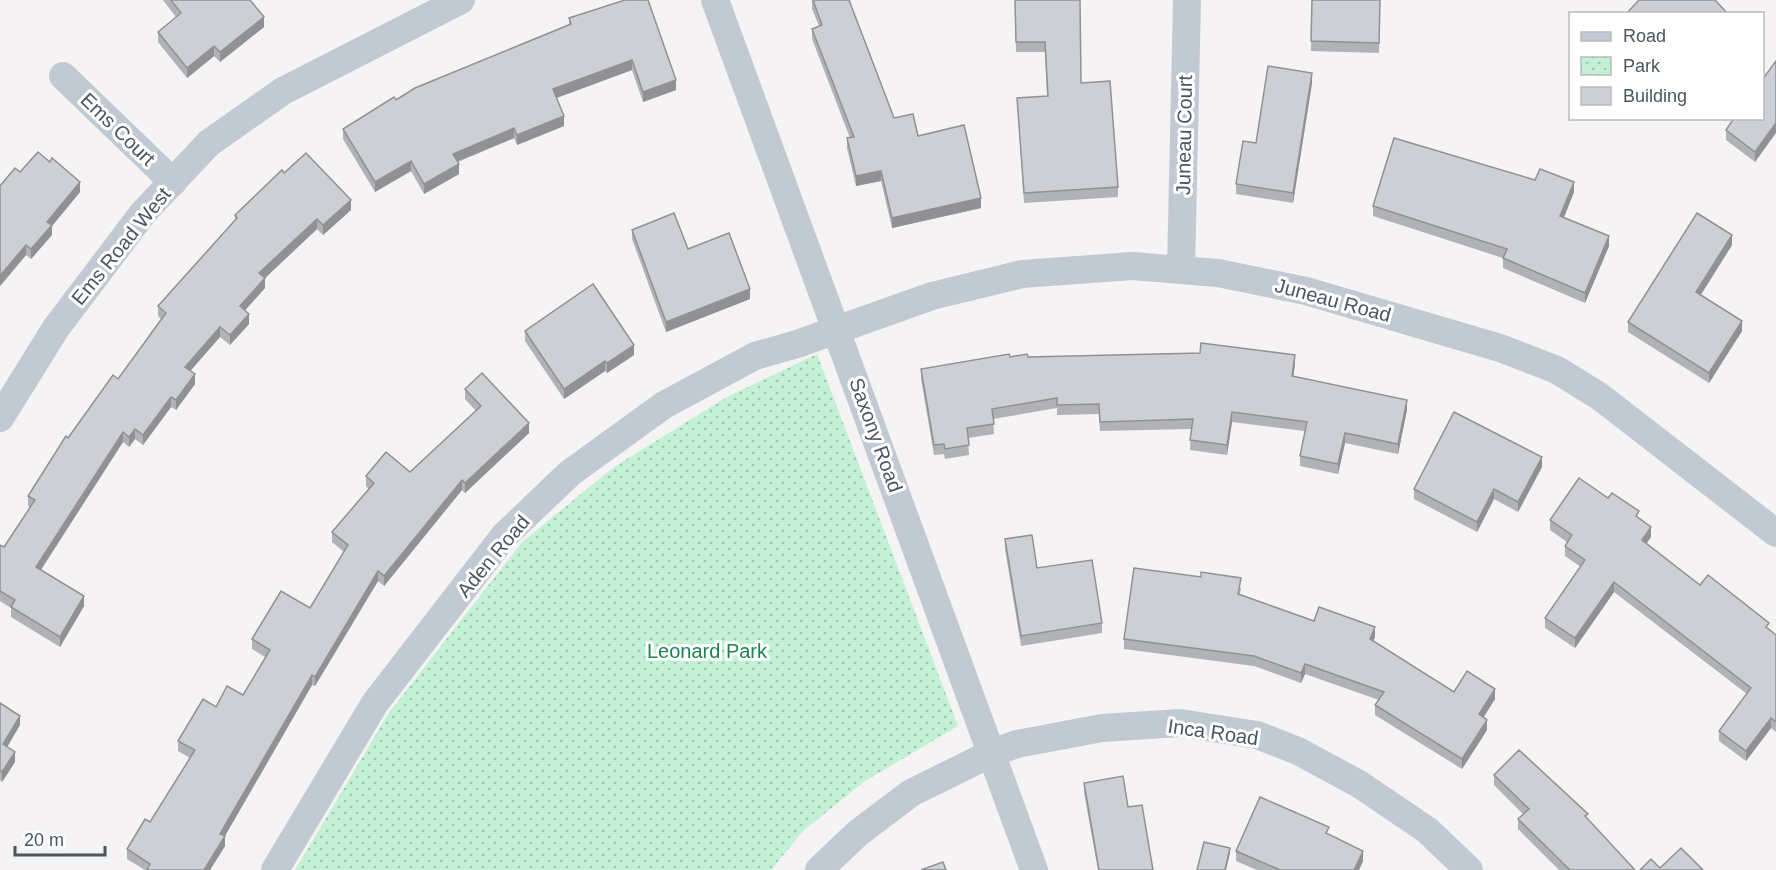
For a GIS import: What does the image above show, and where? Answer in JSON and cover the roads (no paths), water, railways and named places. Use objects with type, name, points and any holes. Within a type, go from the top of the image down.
[{"type":"street","name":"Ems Road West","points":[[0,418],[56,328],[143,213],[209,143],[283,91],[461,0]]},
{"type":"street","name":"Saxony Road","points":[[715,0],[1034,870]]},
{"type":"street","name":"Juneau Court","points":[[1181,270],[1187,0]]},
{"type":"street","name":"Ems Court","points":[[63,76],[173,182]]},
{"type":"street","name":"Juneau Road","points":[[837,329],[933,296],[1022,274],[1132,266],[1218,273],[1306,291],[1500,348],[1557,370],[1599,396],[1776,533]]},
{"type":"street","name":"Aden Road","points":[[275,870],[375,703],[504,536],[570,472],[674,400],[755,356],[837,329]]},
{"type":"street","name":"Inca Road","points":[[819,870],[858,833],[911,793],[992,753],[1017,744],[1102,728],[1180,723],[1257,735],[1298,751],[1359,784],[1427,830],[1468,870]]},
{"type":"park label","name":"Leonard Park","points":[[707,651]]}]
